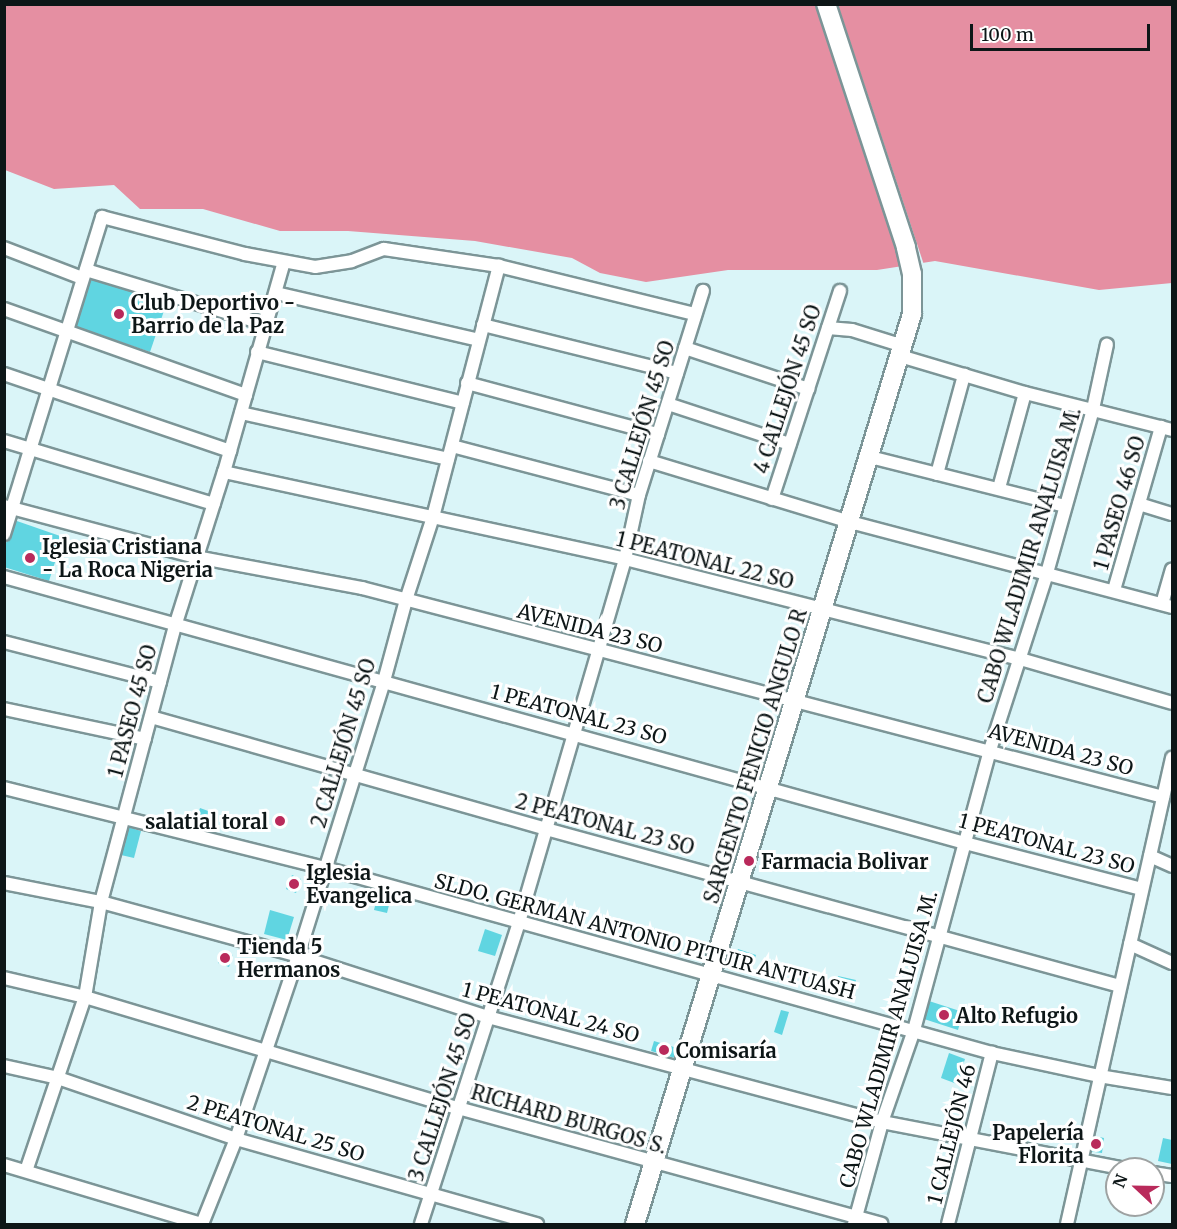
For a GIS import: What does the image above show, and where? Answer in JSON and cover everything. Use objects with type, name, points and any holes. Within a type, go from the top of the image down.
[{"type":"street","name":"SARGENTO FENICIO ANGULO R","points":[[635,1224],[870,457],[902,351],[914,300],[912,274],[906,247],[826,4]]},
{"type":"street","points":[[4,534],[9,508],[31,449],[65,331],[102,217],[164,235],[315,267],[334,266],[384,249],[499,266],[695,314]]},
{"type":"street","points":[[4,248],[84,274],[265,324]]},
{"type":"street","name":"1 PASEO 45 SO","points":[[26,1171],[85,997],[101,902],[160,682],[196,557],[224,472],[256,352],[284,262]]},
{"type":"street","name":"2 CALLEJÓN 45 SO","points":[[202,1224],[236,1139],[298,956],[384,681],[406,600],[433,517],[499,266]]},
{"type":"street","name":"3 CALLEJÓN 45 SO","points":[[421,1224],[519,922],[625,559],[639,495],[702,291]]},
{"type":"street","name":"4 CALLEJÓN 45 SO","points":[[772,499],[840,291]]},
{"type":"street","points":[[276,293],[479,340]]},
{"type":"street","points":[[4,309],[246,395]]},
{"type":"street","points":[[483,325],[677,373]]},
{"type":"street","points":[[828,328],[852,330],[964,375],[1167,429]]},
{"type":"street","name":"CABO WLADIMIR ANALUISA M.","points":[[855,1221],[882,1122],[914,1030],[990,750],[1047,573],[1093,409],[1107,344]]},
{"type":"street","points":[[685,348],[808,388]]},
{"type":"street","points":[[256,352],[463,403]]},
{"type":"street","points":[[4,374],[230,451]]},
{"type":"street","points":[[937,474],[964,375]]},
{"type":"street","points":[[467,383],[658,434]]},
{"type":"street","points":[[999,488],[1026,393]]},
{"type":"street","points":[[668,404],[790,444]]},
{"type":"street","points":[[241,413],[448,459]]},
{"type":"street","name":"1 PASEO 46 SO","points":[[1114,590],[1139,504],[1167,429]]},
{"type":"street","points":[[4,441],[214,504]]},
{"type":"street","points":[[452,446],[639,495]]},
{"type":"street","points":[[870,457],[1065,506]]},
{"type":"street","points":[[650,461],[850,522],[1167,605],[1173,569]]},
{"type":"street","name":"1 PEATONAL 22 SO","points":[[224,472],[625,559],[1020,659],[1173,703]]},
{"type":"street","points":[[1139,504],[1173,514]]},
{"type":"street","name":"AVENIDA 23 SO","points":[[9,508],[196,557],[362,588],[1163,797]]},
{"type":"street","name":"1 PEATONAL 23 SO","points":[[4,577],[769,787],[964,843],[1142,889]]},
{"type":"street","points":[[4,642],[160,682]]},
{"type":"street","points":[[4,709],[145,739]]},
{"type":"street","name":"2 PEATONAL 23 SO","points":[[151,717],[353,776],[940,934],[1120,986]]},
{"type":"street","points":[[1067,1224],[1173,758]]},
{"type":"street","name":"SLDO. GERMAN ANTONIO PITUIR ANTUASH","points":[[4,788],[325,868],[992,1053],[1099,1076],[1173,1088]]},
{"type":"street","name":"1 PEATONAL 23 SO","points":[[1150,856],[1173,867]]},
{"type":"street","name":"1 PEATONAL 24 SO","points":[[4,883],[101,902],[298,956],[488,1017],[683,1067],[882,1122],[970,1137],[1105,1165]]},
{"type":"street","points":[[1130,944],[1173,963]]},
{"type":"street","name":"RICHARD BURGOS S.","points":[[4,978],[85,997],[265,1053],[855,1221],[881,1224]]},
{"type":"street","name":"1 CALLEJÓN 46","points":[[948,1224],[992,1053]]},
{"type":"street","name":"2 PEATONAL 25 SO","points":[[4,1066],[58,1078],[236,1139],[537,1224]]},
{"type":"street","points":[[4,1165],[202,1224]]},
{"type":"shaded area","points":[[4,5],[1172,5],[1172,283],[1099,290],[935,261],[877,270],[728,270],[646,282],[600,273],[572,258],[475,241],[348,231],[280,231],[203,209],[140,209],[114,185],[54,189],[5,170]]},
{"type":"pier","points":[[815,5],[838,5],[924,265],[902,269]]},
{"type":"building","name":"Club Deportivo - Barrio de la Paz","points":[[88,275],[167,302],[150,352],[71,325]]},
{"type":"building","name":"Iglesia Cristiana - La Roca Nigeria","points":[[14,520],[63,537],[49,581],[4,567],[4,549]]},
{"type":"building","points":[[200,808],[211,812],[206,824],[196,821]]},
{"type":"building","points":[[128,827],[141,831],[134,858],[121,855]]},
{"type":"building","name":"Iglesia Evangelica","points":[[292,875],[301,879],[296,893],[286,889]]},
{"type":"building","points":[[377,898],[390,901],[387,913],[374,910]]},
{"type":"building","points":[[270,910],[294,917],[287,940],[264,934]]},
{"type":"building","points":[[485,929],[502,935],[495,956],[478,951]]},
{"type":"building","points":[[738,949],[756,955],[750,972],[733,966]]},
{"type":"building","points":[[222,951],[233,955],[229,967],[218,963]]},
{"type":"building","points":[[838,976],[856,980],[852,996],[834,992]]},
{"type":"building","name":"Alto Refugio","points":[[929,1001],[963,1012],[958,1030],[924,1019]]},
{"type":"building","points":[[781,1010],[789,1012],[782,1035],[774,1032]]},
{"type":"building","name":"Comisaría","points":[[654,1041],[677,1048],[675,1058],[651,1051]]},
{"type":"building","points":[[949,1053],[965,1059],[957,1084],[941,1078]]},
{"type":"building","name":"Papelería Florita","points":[[1090,1135],[1104,1138],[1102,1153],[1087,1151]]},
{"type":"building","points":[[1163,1138],[1172,1140],[1172,1164],[1165,1162],[1165,1157],[1159,1157]]},
{"type":"place","name":"Club Deportivo - Barrio de la Paz","points":[[119,314]]},
{"type":"place","name":"Iglesia Cristiana - La Roca Nigeria","points":[[30,558]]},
{"type":"place","name":"salatial toral","points":[[280,821]]},
{"type":"place","name":"Farmacia Bolivar","points":[[749,861]]},
{"type":"place","name":"Iglesia Evangelica","points":[[294,884]]},
{"type":"place","name":"Tienda 5 Hermanos","points":[[225,958]]},
{"type":"place","name":"Alto Refugio","points":[[944,1015]]},
{"type":"place","name":"Comisaría","points":[[664,1050]]},
{"type":"place","name":"Papelería Florita","points":[[1096,1144]]}]
